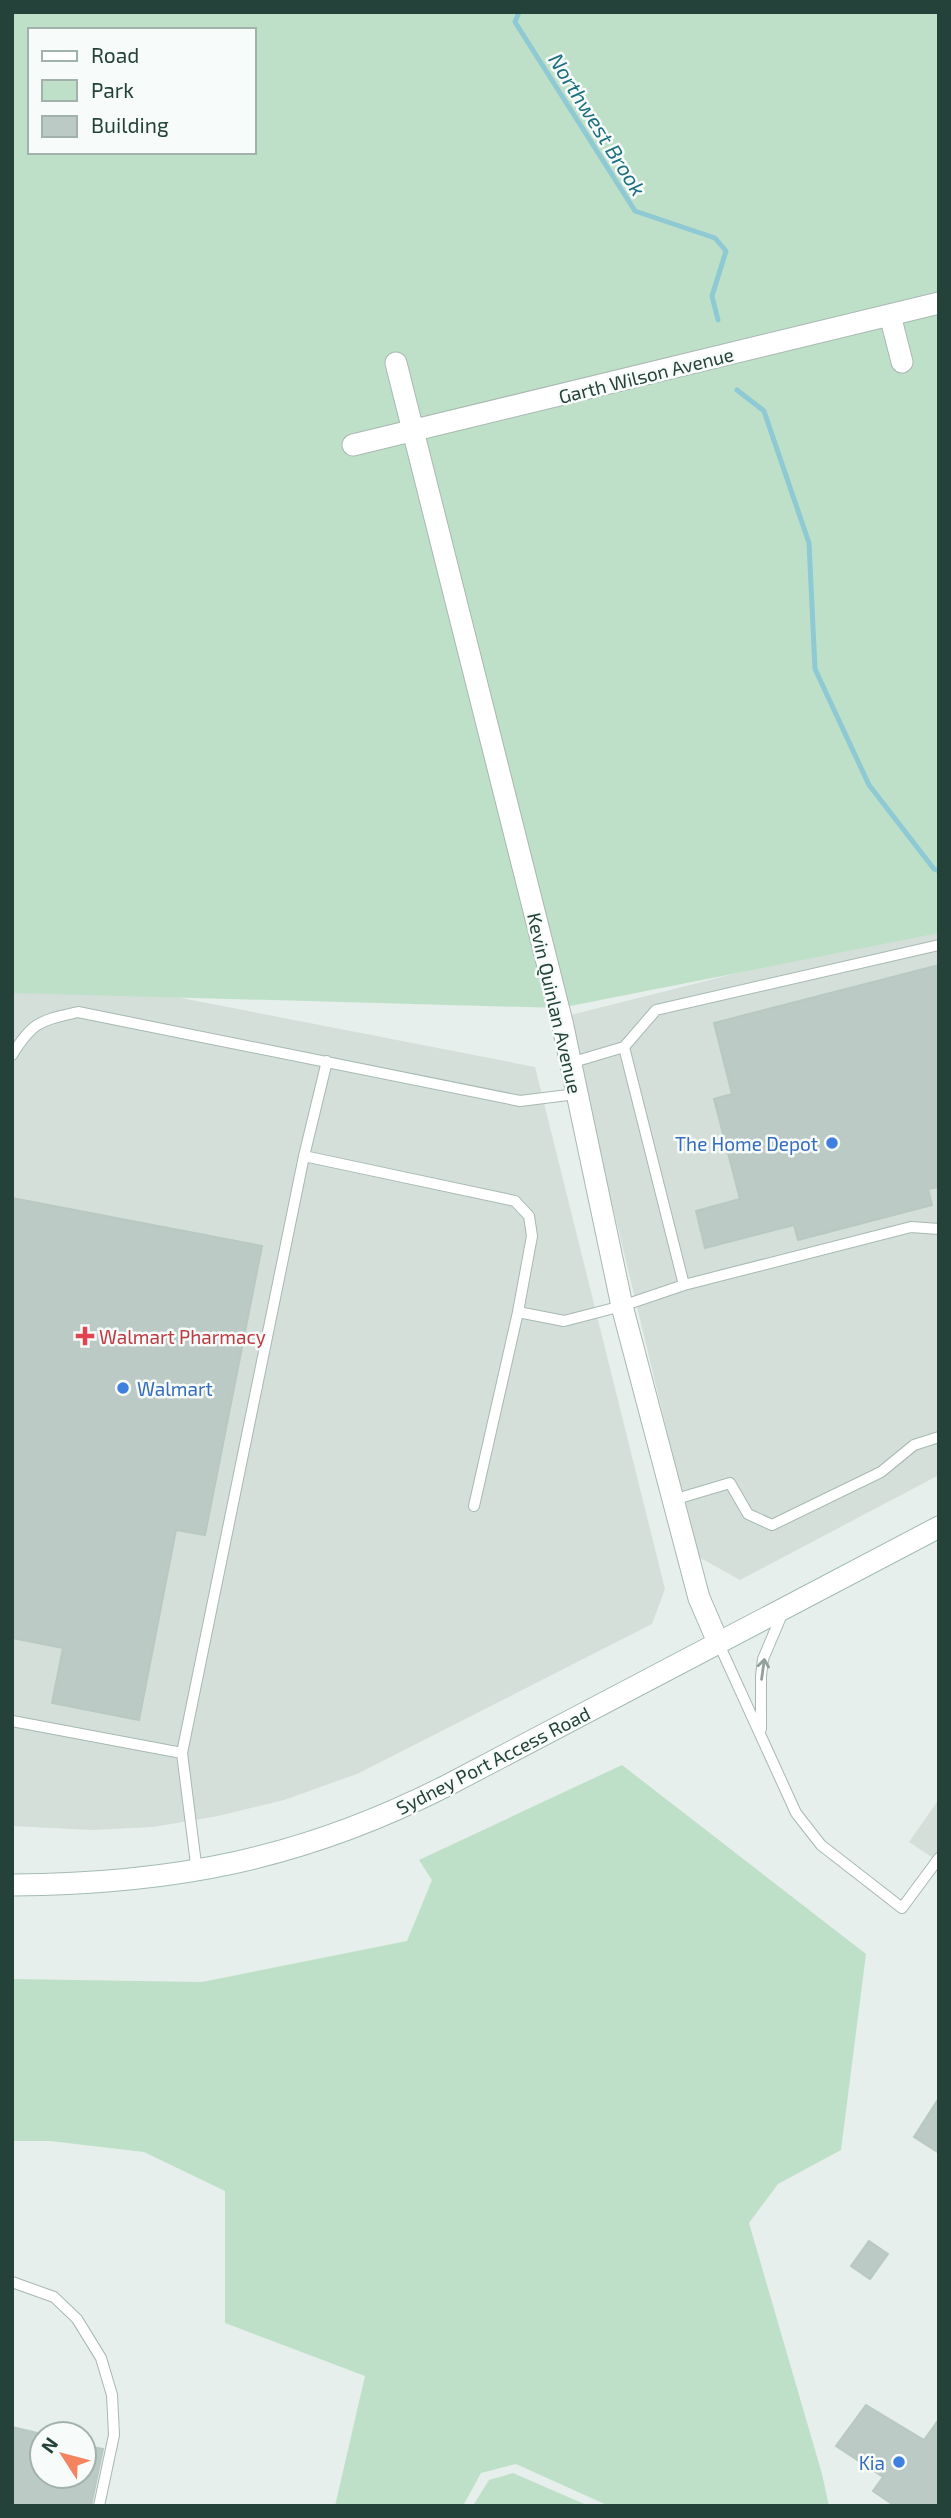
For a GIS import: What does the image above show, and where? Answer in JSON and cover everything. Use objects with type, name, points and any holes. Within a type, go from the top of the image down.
[{"type":"street","name":"Garth Wilson Avenue","points":[[353,445],[939,303]]},
{"type":"street","points":[[890,315],[902,362]]},
{"type":"street","name":"Kevin Quinlan Avenue","points":[[396,363],[562,1022],[622,1306],[699,1598],[718,1642]]},
{"type":"street","name":"Sydney Port Access Road","points":[[12,1885],[102,1883],[197,1872],[329,1838],[399,1810],[939,1527]]},
{"type":"lane","points":[[570,1063],[624,1047],[656,1010],[939,944]]},
{"type":"lane","points":[[12,1055],[27,1031],[48,1019],[78,1012],[520,1101],[576,1094]]},
{"type":"lane","points":[[624,1047],[684,1285]]},
{"type":"lane","points":[[197,1872],[182,1753],[304,1156],[327,1061]]},
{"type":"lane","points":[[304,1156],[515,1201],[529,1216],[532,1236],[518,1312],[474,1506]]},
{"type":"lane","points":[[518,1312],[564,1321],[622,1306],[684,1285],[911,1227],[939,1229]]},
{"type":"lane","points":[[673,1500],[730,1483],[748,1514],[772,1525],[881,1472],[914,1445],[939,1437]]},
{"type":"lane","points":[[761,1735],[761,1676],[764,1659],[785,1608]]},
{"type":"lane","points":[[718,1642],[796,1813],[821,1845],[902,1908],[939,1858]]},
{"type":"lane","points":[[12,1721],[182,1753]]},
{"type":"lane","points":[[12,2282],[54,2297],[77,2319],[101,2358],[112,2395],[114,2435],[99,2506]]},
{"type":"shaded area","points":[[939,922],[939,1475],[740,1580],[697,1556],[567,1016]]},
{"type":"shaded area","points":[[12,965],[535,1067],[665,1589],[652,1624],[357,1774],[284,1800],[218,1816],[153,1827],[92,1830],[12,1826]]},
{"type":"shaded area","points":[[939,1799],[939,1862],[909,1842]]},
{"type":"green space","points":[[12,12],[939,12],[939,933],[560,1008],[12,993]]},
{"type":"green space","points":[[622,1765],[866,1954],[841,2150],[778,2184],[749,2223],[829,2506],[609,2506],[516,2464],[481,2473],[463,2506],[335,2506],[365,2376],[225,2323],[225,2191],[144,2152],[50,2141],[12,2141],[12,1979],[202,1982],[407,1941],[432,1880],[419,1860]]},
{"type":"green space","points":[[513,2473],[589,2506],[474,2504],[489,2480]]},
{"type":"building","name":"The Home Depot","points":[[939,965],[939,1187],[928,1189],[932,1205],[798,1240],[794,1225],[705,1248],[696,1211],[740,1199],[714,1099],[732,1094],[714,1023]]},
{"type":"building","name":"Walmart","points":[[12,1198],[262,1246],[205,1535],[176,1530],[139,1720],[52,1703],[63,1648],[12,1638]]},
{"type":"building","points":[[939,2098],[939,2153],[914,2137]]},
{"type":"building","points":[[869,2241],[888,2254],[870,2279],[851,2266]]},
{"type":"building","name":"Kia","points":[[866,2405],[924,2440],[939,2419],[939,2506],[895,2506],[873,2491],[883,2477],[836,2446]]},
{"type":"building","points":[[12,2427],[28,2431],[28,2490],[94,2490],[91,2506],[12,2506]]},
{"type":"building","points":[[98,2448],[103,2449],[98,2473]]},
{"type":"waterway","name":"Northwest Brook","points":[[519,12],[515,22],[635,211],[715,238],[726,251],[712,296],[718,320]]},
{"type":"waterway","name":"Northwest Brook","points":[[737,390],[764,411],[809,543],[815,669],[869,785],[934,869],[939,871]]},
{"type":"place","name":"The Home Depot","points":[[832,1143]]},
{"type":"place","name":"Walmart Pharmacy","points":[[85,1336]]},
{"type":"place","name":"Walmart","points":[[123,1388]]},
{"type":"place","name":"Kia","points":[[899,2462]]}]
